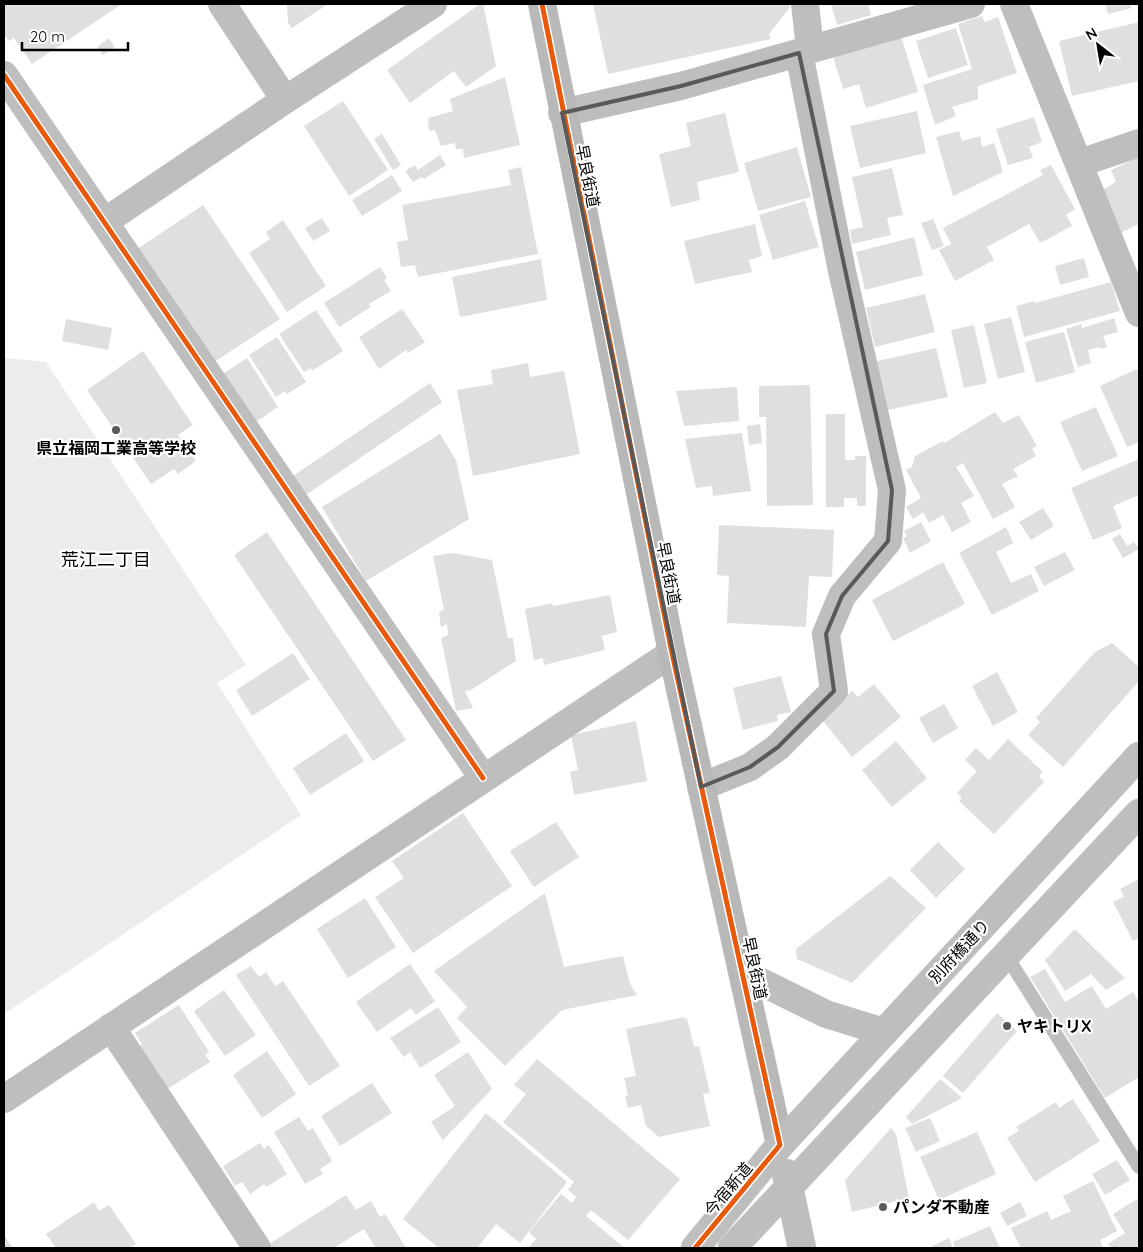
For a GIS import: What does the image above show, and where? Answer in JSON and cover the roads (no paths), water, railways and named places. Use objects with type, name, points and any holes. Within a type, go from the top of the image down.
[{"type":"main road","points":[[222,4],[285,100]]},
{"type":"main road","points":[[104,222],[285,100],[433,4]]},
{"type":"main road","points":[[701,787],[750,767],[771,752],[834,691],[826,634],[842,596],[888,541],[892,490],[842,271],[804,51],[805,4]]},
{"type":"main road","points":[[562,112],[681,86],[971,4]]},
{"type":"main road","points":[[1014,4],[1139,313]]},
{"type":"main road","points":[[4,75],[484,778]]},
{"type":"main road","points":[[1080,164],[1139,143]]},
{"type":"main road","points":[[4,1099],[672,653]]},
{"type":"main road","name":"別府橋通り","points":[[780,1145],[1139,756]]},
{"type":"main road","points":[[732,1248],[1139,813]]},
{"type":"main road","points":[[743,973],[826,1014],[884,1032]]},
{"type":"main road","points":[[111,1027],[257,1248]]},
{"type":"main road","points":[[780,1145],[802,1248]]},
{"type":"main road","name":"今宿新道","points":[[694,1248],[780,1145]]},
{"type":"street","name":"早良街道","points":[[542,4],[562,112],[672,653],[780,1145]]},
{"type":"lane","points":[[1006,955],[1139,1167]]},
{"type":"place","name":"県立福岡工業高等学校","points":[[116,430]]},
{"type":"place","name":"ヤキトリX","points":[[1007,1026]]},
{"type":"place","name":"パンダ不動産","points":[[883,1207]]},
{"type":"district","name":"荒江二丁目","points":[[106,560]]}]
